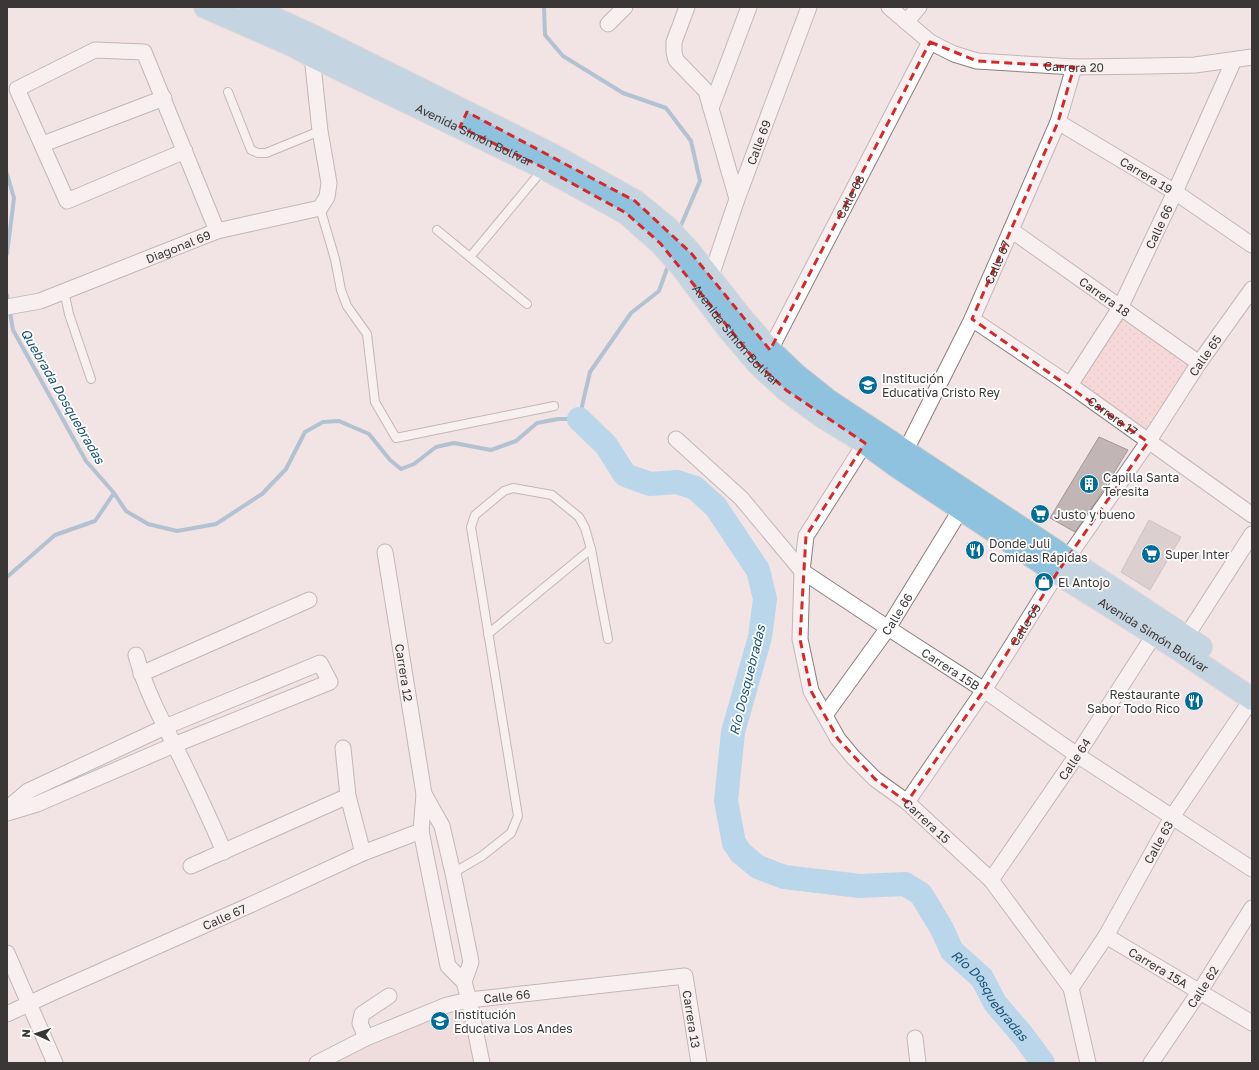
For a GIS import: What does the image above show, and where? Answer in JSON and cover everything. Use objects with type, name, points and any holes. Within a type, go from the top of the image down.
[{"type":"main road","name":"Avenida Simón Bolívar","points":[[205,7],[294,46],[312,56],[552,154],[635,201],[685,259],[710,279],[770,350],[794,373],[829,401],[905,452],[1154,635],[1178,649],[1252,699]]},
{"type":"main road","name":"Avenida Simón Bolívar","points":[[250,7],[319,39],[464,119],[544,168],[663,235]]},
{"type":"main road","name":"Avenida Simón Bolívar","points":[[685,259],[729,330],[758,364],[786,390],[961,509],[1186,637],[1252,682]]},
{"type":"street","points":[[608,24],[625,7]]},
{"type":"street","points":[[687,7],[674,42],[676,60],[706,91],[738,199]]},
{"type":"street","points":[[711,108],[749,7]]},
{"type":"street","name":"Calle 69","points":[[710,279],[809,7]]},
{"type":"street","points":[[889,7],[913,14]]},
{"type":"street","name":"Carrera 20","points":[[913,14],[930,42],[954,54],[977,62],[1074,67],[1195,65],[1252,58]]},
{"type":"street","name":"Calle 68","points":[[770,350],[930,42]]},
{"type":"street","points":[[185,151],[67,201],[17,89],[95,50],[144,52],[164,98],[217,231]]},
{"type":"street","points":[[312,56],[320,131],[329,183],[327,197],[320,208]]},
{"type":"street","name":"Calle 66","points":[[1070,385],[1120,308],[1175,192],[1234,60]]},
{"type":"street","name":"Calle 67","points":[[905,452],[972,319],[1058,122],[1074,67]]},
{"type":"street","points":[[42,144],[164,98]]},
{"type":"street","name":"Carrera 19","points":[[1058,122],[1175,192],[1252,245]]},
{"type":"street","name":"Diagonal 69","points":[[7,307],[40,301],[217,231],[320,208]]},
{"type":"street","name":"Carrera 18","points":[[1011,230],[1199,363]]},
{"type":"street","name":"Calle 65","points":[[907,802],[984,690],[1062,566],[1148,442],[1199,363],[1252,289]]},
{"type":"street","name":"Carrera 17","points":[[972,319],[1070,385],[1252,515]]},
{"type":"street","name":"Carrera 15B","points":[[676,439],[741,498],[802,571],[984,690],[1077,755],[1252,869]]},
{"type":"street","points":[[802,571],[806,536],[865,443]]},
{"type":"street","name":"Calle 66","points":[[825,715],[888,628],[961,509]]},
{"type":"street","points":[[1186,637],[1252,534]]},
{"type":"street","name":"Carrera 12","points":[[385,552],[424,794],[421,831],[448,966],[464,982],[482,1063]]},
{"type":"street","name":"Carrera 15","points":[[802,571],[800,639],[811,691],[838,739],[875,779],[907,802],[991,880],[1071,988],[1088,1063]]},
{"type":"street","points":[[141,674],[309,600]]},
{"type":"street","name":"Calle 64","points":[[991,880],[1077,755],[1154,635]]},
{"type":"street","points":[[136,654],[141,674],[174,745],[206,808],[224,852]]},
{"type":"street","points":[[7,809],[28,791],[165,726],[320,664],[330,682],[174,745],[37,804],[7,812]]},
{"type":"street","name":"Calle 63","points":[[1071,988],[1106,936],[1172,817],[1252,699]]},
{"type":"street","points":[[343,748],[348,796],[363,853]]},
{"type":"street","name":"Carrera 12","points":[[424,794],[442,826],[453,873],[471,962],[464,982]]},
{"type":"street","points":[[191,866],[348,796]]},
{"type":"street","name":"Calle 67","points":[[7,1014],[363,853],[421,831]]},
{"type":"street","name":"Calle 62","points":[[1151,1063],[1200,991],[1252,908]]},
{"type":"street","name":"Carrera 15A","points":[[1106,936],[1252,1023]]},
{"type":"street","points":[[7,953],[56,1063]]},
{"type":"street","name":"Calle 66","points":[[317,1063],[366,1038],[447,1004],[469,1000],[685,976]]},
{"type":"street","name":"Carrera 13","points":[[685,976],[699,1063]]},
{"type":"street","points":[[366,1038],[360,1023],[362,1014],[389,996]]},
{"type":"street","points":[[915,1038],[918,1063]]},
{"type":"lane","points":[[228,92],[251,150],[258,153],[266,153],[320,131]]},
{"type":"lane","points":[[470,257],[544,168]]},
{"type":"lane","points":[[320,208],[335,259],[341,290],[347,306],[367,334],[376,402],[396,438],[554,406]]},
{"type":"lane","points":[[437,230],[527,304]]},
{"type":"lane","points":[[64,291],[69,314],[91,379]]},
{"type":"lane","points":[[453,873],[482,856],[511,833],[518,816],[471,527],[475,515],[504,491],[513,488],[552,495],[579,517],[585,528],[591,549],[608,639]]},
{"type":"lane","points":[[488,634],[591,549]]},
{"type":"highlighted area","points":[[930,42],[977,61],[1074,67],[1058,122],[972,319],[1148,442],[1057,573],[984,690],[907,802],[875,779],[838,739],[811,691],[800,639],[806,536],[865,443],[786,390],[758,364],[660,243],[626,213],[544,168],[460,127],[467,112],[635,201],[691,253],[770,350]]},
{"type":"shaded area","points":[[1120,308],[1199,363],[1148,442],[1070,385]]},
{"type":"shaded area","name":"Institución Educativa Los Andes","points":[[469,1000],[482,1063],[317,1063]]},
{"type":"building","name":"Capilla Santa Teresita","points":[[1099,437],[1128,450],[1075,532],[1050,518]]},
{"type":"building","name":"Super Inter","points":[[1149,520],[1181,537],[1150,590],[1121,572]]},
{"type":"waterway","points":[[544,7],[545,35],[563,56],[623,93],[666,108],[691,141],[700,181],[679,230]]},
{"type":"waterway","name":"Quebrada Dosquebradas","points":[[7,174],[14,198],[7,254]]},
{"type":"waterway","name":"Quebrada Dosquebradas","points":[[7,295],[13,330],[86,461],[114,493],[126,511],[148,524],[177,531],[216,524],[262,494],[286,469],[305,432],[323,422],[339,421],[369,434],[390,460],[401,469],[414,464],[436,447],[454,443],[491,450],[516,441],[537,423],[558,419],[579,419],[590,372],[631,313],[659,291],[669,263]]},
{"type":"waterway","name":"Río Dosquebradas","points":[[579,419],[606,445],[625,475],[650,484],[677,482],[695,488],[716,507],[758,570],[765,599],[760,637],[733,732],[726,801],[734,843],[741,853],[758,867],[784,877],[860,886],[905,884],[921,894],[942,929],[952,951],[982,978],[995,1003],[1024,1037],[1043,1063]]},
{"type":"waterway","points":[[7,577],[55,535],[95,521],[114,493]]},
{"type":"place","name":"Institución Educativa Cristo Rey","points":[[868,385]]},
{"type":"place","name":"Capilla Santa Teresita","points":[[1089,484]]},
{"type":"place","name":"Justo y bueno","points":[[1040,514]]},
{"type":"place","name":"Donde Juli Comidas Rápidas","points":[[975,550]]},
{"type":"place","name":"Super Inter","points":[[1151,554]]},
{"type":"place","name":"El Antojo","points":[[1044,582]]},
{"type":"place","name":"Restaurante Sabor Todo Rico","points":[[1194,701]]},
{"type":"place","name":"Institución Educativa Los Andes","points":[[440,1021]]}]
